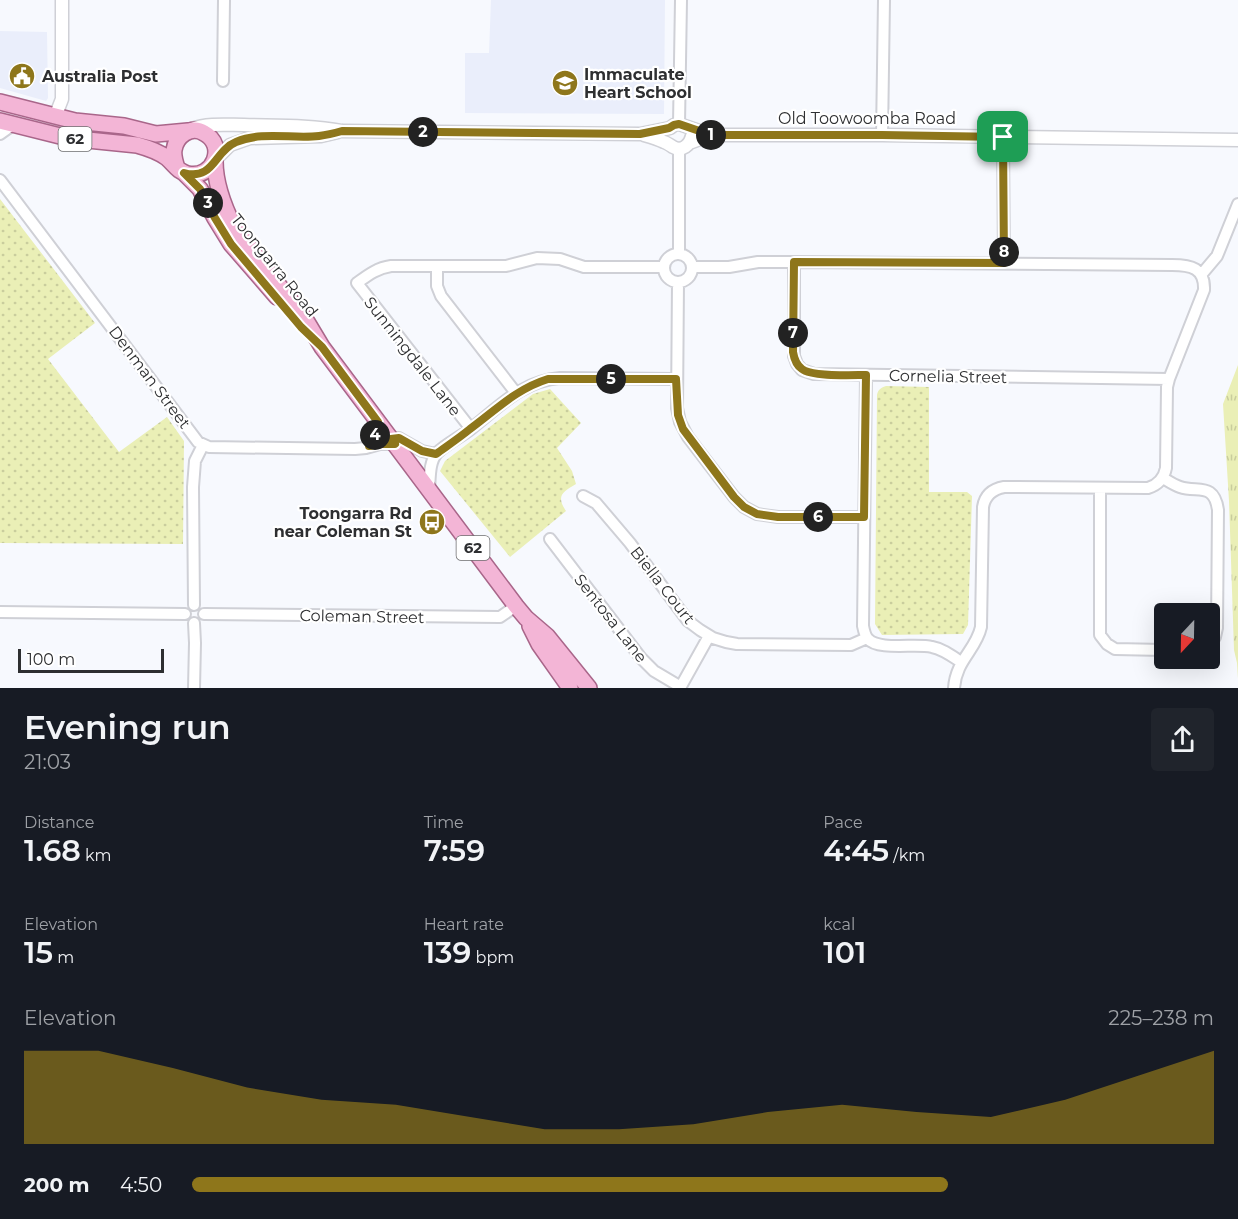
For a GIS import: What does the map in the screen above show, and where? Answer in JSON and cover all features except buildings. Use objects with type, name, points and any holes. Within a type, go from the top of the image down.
[{"type":"main road","name":"Old Toowoomba Road","points":[[0,102],[75,122],[124,126],[156,134],[188,131]]},
{"type":"main road","points":[[55,117],[56,124],[69,131],[122,137],[137,145]]},
{"type":"main road","name":"62","points":[[7,123],[68,138],[137,145],[156,151],[180,171]]},
{"type":"main road","name":"62","points":[[188,131],[196,130],[207,134],[215,146],[215,160]]},
{"type":"main road","points":[[188,131],[180,137],[175,147],[174,159],[180,171],[194,175],[202,173],[210,168],[215,160]]},
{"type":"main road","name":"Toongarra Road","points":[[215,160],[218,186],[234,227],[521,612],[539,644],[570,688]]},
{"type":"main road","name":"Toongarra Road","points":[[180,171],[200,189],[231,244],[301,327],[322,347]]},
{"type":"main road","name":"Toongarra Road","points":[[521,612],[547,636],[589,688]]},
{"type":"street","points":[[62,0],[62,99],[67,112],[75,122]]},
{"type":"street","points":[[223,81],[224,0]]},
{"type":"street","points":[[679,126],[681,0]]},
{"type":"street","points":[[882,135],[884,0]]},
{"type":"street","points":[[55,117],[62,99]]},
{"type":"street","points":[[0,134],[7,123]]},
{"type":"street","name":"Old Toowoomba Road","points":[[188,131],[198,127],[217,125],[319,127],[342,131],[640,134],[679,126],[711,135],[1238,140]]},
{"type":"street","points":[[679,126],[666,135],[679,145]]},
{"type":"street","points":[[679,126],[692,135],[679,145]]},
{"type":"street","name":"Old Toowoomba Road","points":[[215,160],[230,145],[250,138],[321,136],[342,131]]},
{"type":"street","name":"Old Toowoomba Road","points":[[640,134],[679,145],[711,135]]},
{"type":"street","points":[[1003,137],[1004,263]]},
{"type":"street","points":[[679,145],[679,253]]},
{"type":"street","name":"Denman Street","points":[[0,180],[198,442],[203,445],[195,461],[194,605]]},
{"type":"street","points":[[1201,275],[1211,266],[1217,256],[1238,204]]},
{"type":"street","points":[[679,253],[690,259],[693,267],[690,276],[678,282],[670,279],[664,272],[664,267],[670,256],[679,253]]},
{"type":"street","points":[[516,393],[441,296],[437,286],[437,266],[507,266],[531,259],[553,258],[584,267],[664,267]]},
{"type":"street","points":[[693,267],[729,267],[758,262],[1184,265],[1193,268],[1201,275],[1204,290],[1169,379],[1166,468],[1163,478],[1156,485],[1148,488],[1004,487],[988,494],[983,507],[981,627],[977,640],[960,668],[954,688]]},
{"type":"street","name":"Cornelia Street","points":[[794,262],[793,352],[802,370],[814,374],[1169,379]]},
{"type":"street","name":"Sunningdale Lane","points":[[437,266],[382,267],[357,283],[471,429]]},
{"type":"street","points":[[678,282],[676,379],[678,415],[683,429],[734,497],[744,507],[757,514],[778,517],[864,517]]},
{"type":"street","points":[[866,375],[863,626],[867,638],[878,645],[933,647],[945,651],[960,668],[962,688]]},
{"type":"street","points":[[429,489],[430,468],[436,454],[516,393],[534,383],[548,379],[676,379]]},
{"type":"street","points":[[369,446],[375,437],[378,422]]},
{"type":"street","points":[[203,445],[209,447],[355,449],[399,438],[422,451],[436,454]]},
{"type":"street","points":[[1163,478],[1182,488],[1205,490],[1216,502],[1218,510],[1217,603]]},
{"type":"street","points":[[1100,488],[1100,635],[1107,644],[1115,649],[1154,650]]},
{"type":"street","name":"Biella Court","points":[[583,496],[596,502],[630,543],[685,618],[710,636],[726,642],[741,644],[851,645],[867,638]]},
{"type":"street","name":"Sentosa Lane","points":[[550,539],[641,658],[654,671],[681,688]]},
{"type":"street","points":[[194,605],[201,608],[204,614],[201,621],[194,623],[188,620],[185,614],[188,608],[194,605]]},
{"type":"street","points":[[0,612],[185,614]]},
{"type":"street","name":"Coleman Street","points":[[204,614],[500,617],[521,612]]},
{"type":"street","points":[[194,623],[194,688]]},
{"type":"street","points":[[681,688],[710,636]]},
{"type":"shaded area","name":"Immaculate Heart School","points":[[491,0],[665,0],[664,114],[465,113],[465,53],[489,53]]},
{"type":"shaded area","points":[[0,31],[47,32],[48,98],[46,101],[0,88]]},
{"type":"green space","points":[[0,199],[95,323],[48,359],[119,452],[167,417],[184,441],[183,544],[0,543]]},
{"type":"green space","points":[[1238,365],[1238,679],[1234,650],[1223,404]]},
{"type":"green space","points":[[886,386],[929,387],[929,492],[967,492],[972,496],[968,625],[963,634],[882,635],[875,624],[877,395],[880,389]]},
{"type":"green space","points":[[550,389],[581,423],[557,448],[572,471],[576,484],[562,495],[561,502],[566,511],[510,557],[440,471],[445,461],[533,394]]},
{"type":"place","name":"Australia Post","points":[[22,76]]},
{"type":"place","name":"Immaculate Heart School","points":[[565,83]]},
{"type":"place","name":"Toongarra Rd near Coleman St","points":[[432,522]]},
{"type":"route","points":[[683,124],[688,128],[711,135],[1003,137],[1004,263],[794,262],[793,352],[797,364],[802,370],[814,374],[866,375],[864,517],[778,517],[757,514],[744,507],[683,429],[678,415],[676,379],[548,379],[534,383],[516,393],[436,454],[422,451],[399,438],[391,439],[395,444],[369,446],[375,437],[378,422],[322,347],[301,327],[231,244],[200,189],[184,173],[194,175],[202,173],[210,168],[230,145],[250,138],[321,136],[342,131],[640,134],[683,124]]}]
